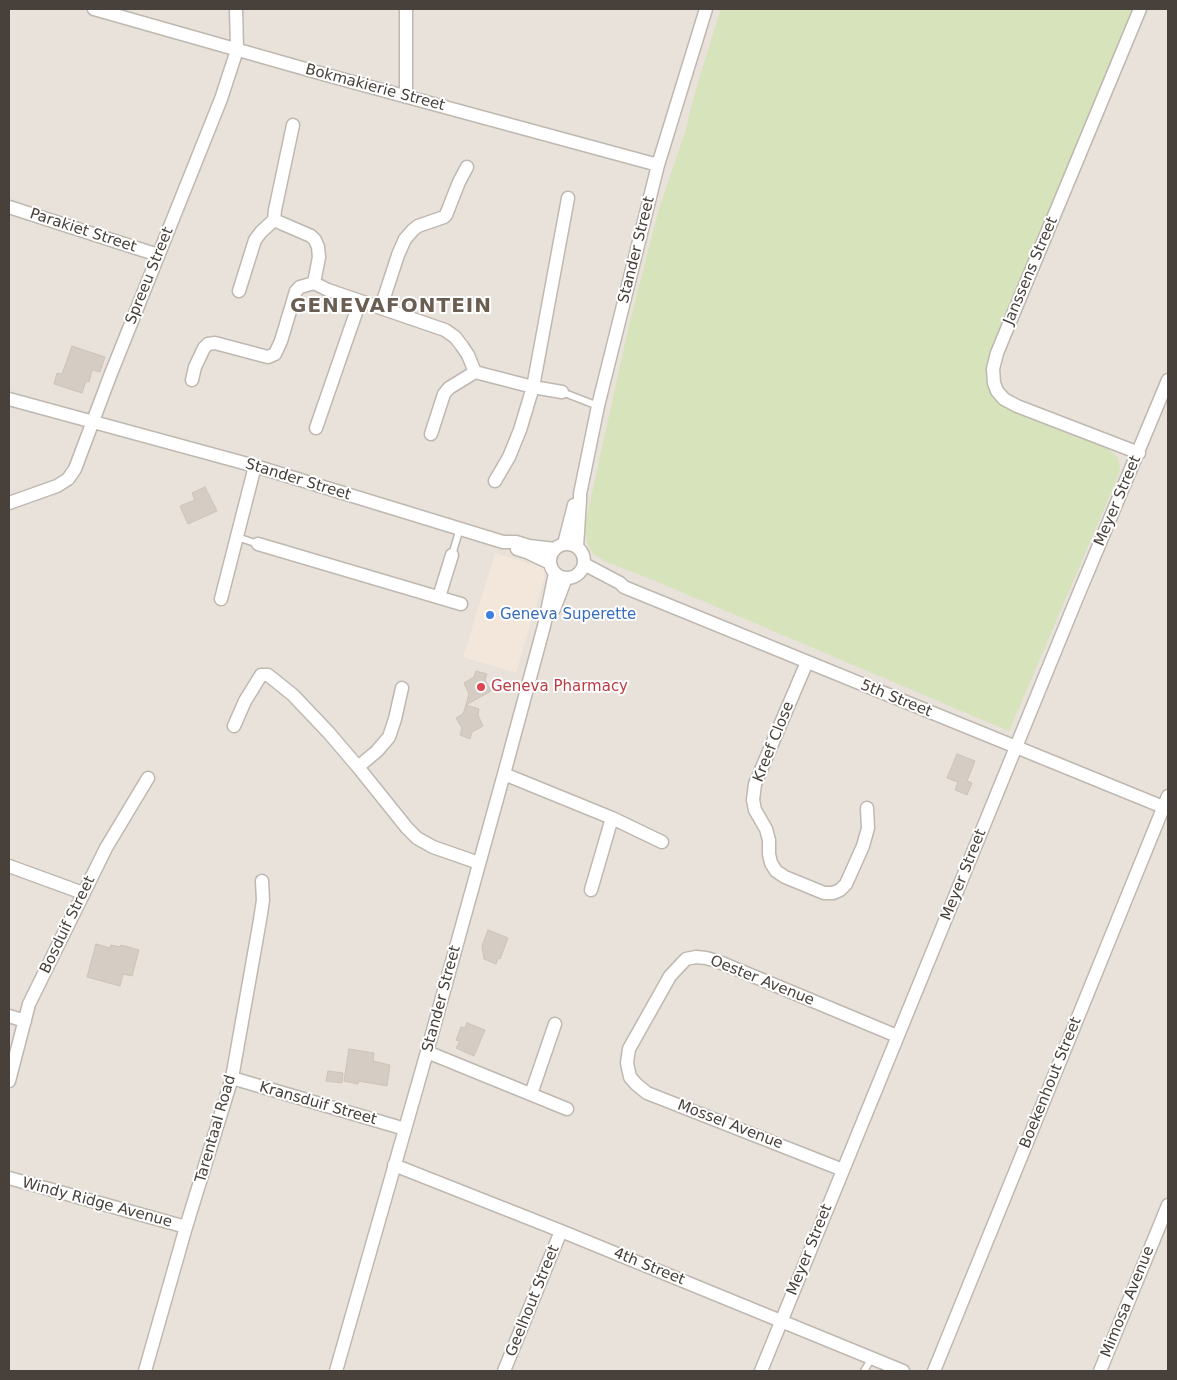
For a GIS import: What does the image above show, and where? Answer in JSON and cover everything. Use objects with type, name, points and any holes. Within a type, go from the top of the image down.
[{"type":"street","name":"Bokmakierie Street","points":[[94,9],[406,97],[658,165]]},
{"type":"street","name":"Spreeu Street","points":[[9,503],[57,486],[68,479],[74,469],[221,99],[237,50],[236,9]]},
{"type":"street","points":[[406,9],[406,97]]},
{"type":"street","name":"Stander Street","points":[[503,542],[516,542],[529,546],[566,546],[570,519],[576,499],[580,494],[598,406],[658,165],[706,9]]},
{"type":"street","name":"Janssens Street","points":[[1138,453],[1017,406],[1004,399],[994,383],[993,369],[997,353],[1140,9]]},
{"type":"street","points":[[238,291],[255,240],[274,220],[294,125]]},
{"type":"street","points":[[380,307],[405,239],[418,226],[446,215],[467,168]]},
{"type":"street","points":[[495,481],[509,457],[520,430],[533,387],[568,198]]},
{"type":"street","name":"Parakiet Street","points":[[9,207],[158,255]]},
{"type":"street","points":[[274,220],[311,236],[315,240],[320,257],[314,283]]},
{"type":"street","points":[[192,380],[194,367],[208,344],[215,343],[268,357],[275,354],[281,341],[296,290],[303,285],[314,283],[328,290],[449,332],[468,355],[475,372]]},
{"type":"street","points":[[316,428],[360,301]]},
{"type":"street","points":[[431,434],[444,394],[449,388],[475,372],[533,387],[562,392]]},
{"type":"street","name":"Meyer Street","points":[[761,1371],[1168,380]]},
{"type":"street","name":"Stander Street","points":[[9,399],[255,466],[460,528],[503,542],[567,570],[544,626],[427,1052],[336,1371]]},
{"type":"street","points":[[221,599],[255,466]]},
{"type":"street","points":[[258,544],[461,604]]},
{"type":"street","points":[[566,546],[582,551],[584,557],[567,570],[550,558],[566,546]]},
{"type":"street","points":[[439,597],[452,555]]},
{"type":"street","name":"5th Street","points":[[567,570],[624,587],[1016,748],[1167,804]]},
{"type":"street","name":"Kreef Close","points":[[807,662],[756,784],[753,800],[766,829],[769,840],[768,854],[771,864],[776,871],[785,877],[824,893],[833,893],[840,890],[846,884],[863,846],[868,828],[867,808]]},
{"type":"street","points":[[234,726],[245,701],[261,675],[268,675],[293,695],[329,733],[406,828],[417,838],[433,847],[479,863]]},
{"type":"street","points":[[358,767],[377,751],[388,737],[395,719],[402,688]]},
{"type":"street","points":[[504,774],[612,818],[662,842]]},
{"type":"street","name":"Bosduif Street","points":[[9,1081],[30,1004],[106,848],[148,778]]},
{"type":"street","name":"Boekenhout Street","points":[[934,1371],[1167,804]]},
{"type":"street","points":[[591,890],[612,818]]},
{"type":"street","points":[[9,866],[83,893]]},
{"type":"street","name":"Tarentaal Road","points":[[145,1371],[186,1227],[232,1078],[260,920],[262,881]]},
{"type":"street","name":"Oester Avenue","points":[[627,1068],[629,1049],[670,976],[686,959],[696,957],[717,961],[897,1036]]},
{"type":"street","points":[[9,1016],[25,1021]]},
{"type":"street","points":[[531,1094],[555,1024]]},
{"type":"street","points":[[427,1052],[567,1109]]},
{"type":"street","name":"Mossel Avenue","points":[[627,1068],[636,1084],[647,1093],[842,1170]]},
{"type":"street","name":"Kransduif Street","points":[[232,1078],[405,1129]]},
{"type":"street","name":"4th Street","points":[[394,1165],[903,1371]]},
{"type":"street","name":"Windy Ridge Avenue","points":[[9,1178],[186,1227]]},
{"type":"street","name":"Mimosa Avenue","points":[[1100,1371],[1168,1204]]},
{"type":"street","name":"Geelhout Street","points":[[504,1371],[561,1231]]},
{"type":"lane","points":[[562,392],[598,406]]},
{"type":"lane","points":[[452,555],[460,528]]},
{"type":"lane","points":[[237,538],[258,544]]},
{"type":"lane","points":[[864,1371],[872,1358]]},
{"type":"shaded area","points":[[9,9],[1168,9],[1168,1371],[9,1371]]},
{"type":"shaded area","points":[[495,553],[547,569],[516,673],[463,657]]},
{"type":"green space","points":[[721,9],[1133,9],[987,365],[987,383],[992,395],[999,403],[1107,448],[1118,458],[1120,465],[1119,474],[1009,731],[609,563],[593,554],[587,543],[585,525],[629,325],[659,209],[685,132],[697,85]]},
{"type":"building","points":[[72,346],[105,357],[100,372],[92,370],[89,382],[86,381],[82,393],[54,384],[57,373],[62,374]]},
{"type":"building","points":[[205,487],[217,511],[188,524],[180,506],[195,500],[192,493]]},
{"type":"building","points":[[476,671],[487,674],[485,680],[491,691],[466,705],[469,694],[464,683],[474,677]]},
{"type":"building","points":[[466,705],[479,709],[478,715],[483,726],[472,732],[470,739],[460,735],[462,728],[456,718],[463,714]]},
{"type":"building","points":[[957,754],[975,761],[967,781],[972,783],[967,795],[955,790],[958,782],[947,778]]},
{"type":"building","points":[[488,930],[508,938],[500,959],[498,958],[496,964],[484,959],[482,946]]},
{"type":"building","points":[[96,944],[110,948],[111,945],[120,947],[121,945],[139,950],[132,976],[123,974],[120,986],[87,977]]},
{"type":"building","points":[[467,1023],[485,1030],[474,1056],[456,1048],[460,1041],[456,1040],[461,1027],[465,1028]]},
{"type":"building","points":[[349,1049],[374,1053],[373,1061],[390,1065],[387,1086],[358,1081],[358,1084],[344,1081]]},
{"type":"building","points":[[328,1071],[343,1073],[342,1083],[326,1081]]},
{"type":"place","name":"Geneva Superette","points":[[490,615]]},
{"type":"place","name":"Geneva Pharmacy","points":[[481,687]]},
{"type":"district","name":"GENEVAFONTEIN","points":[[391,307]]}]
